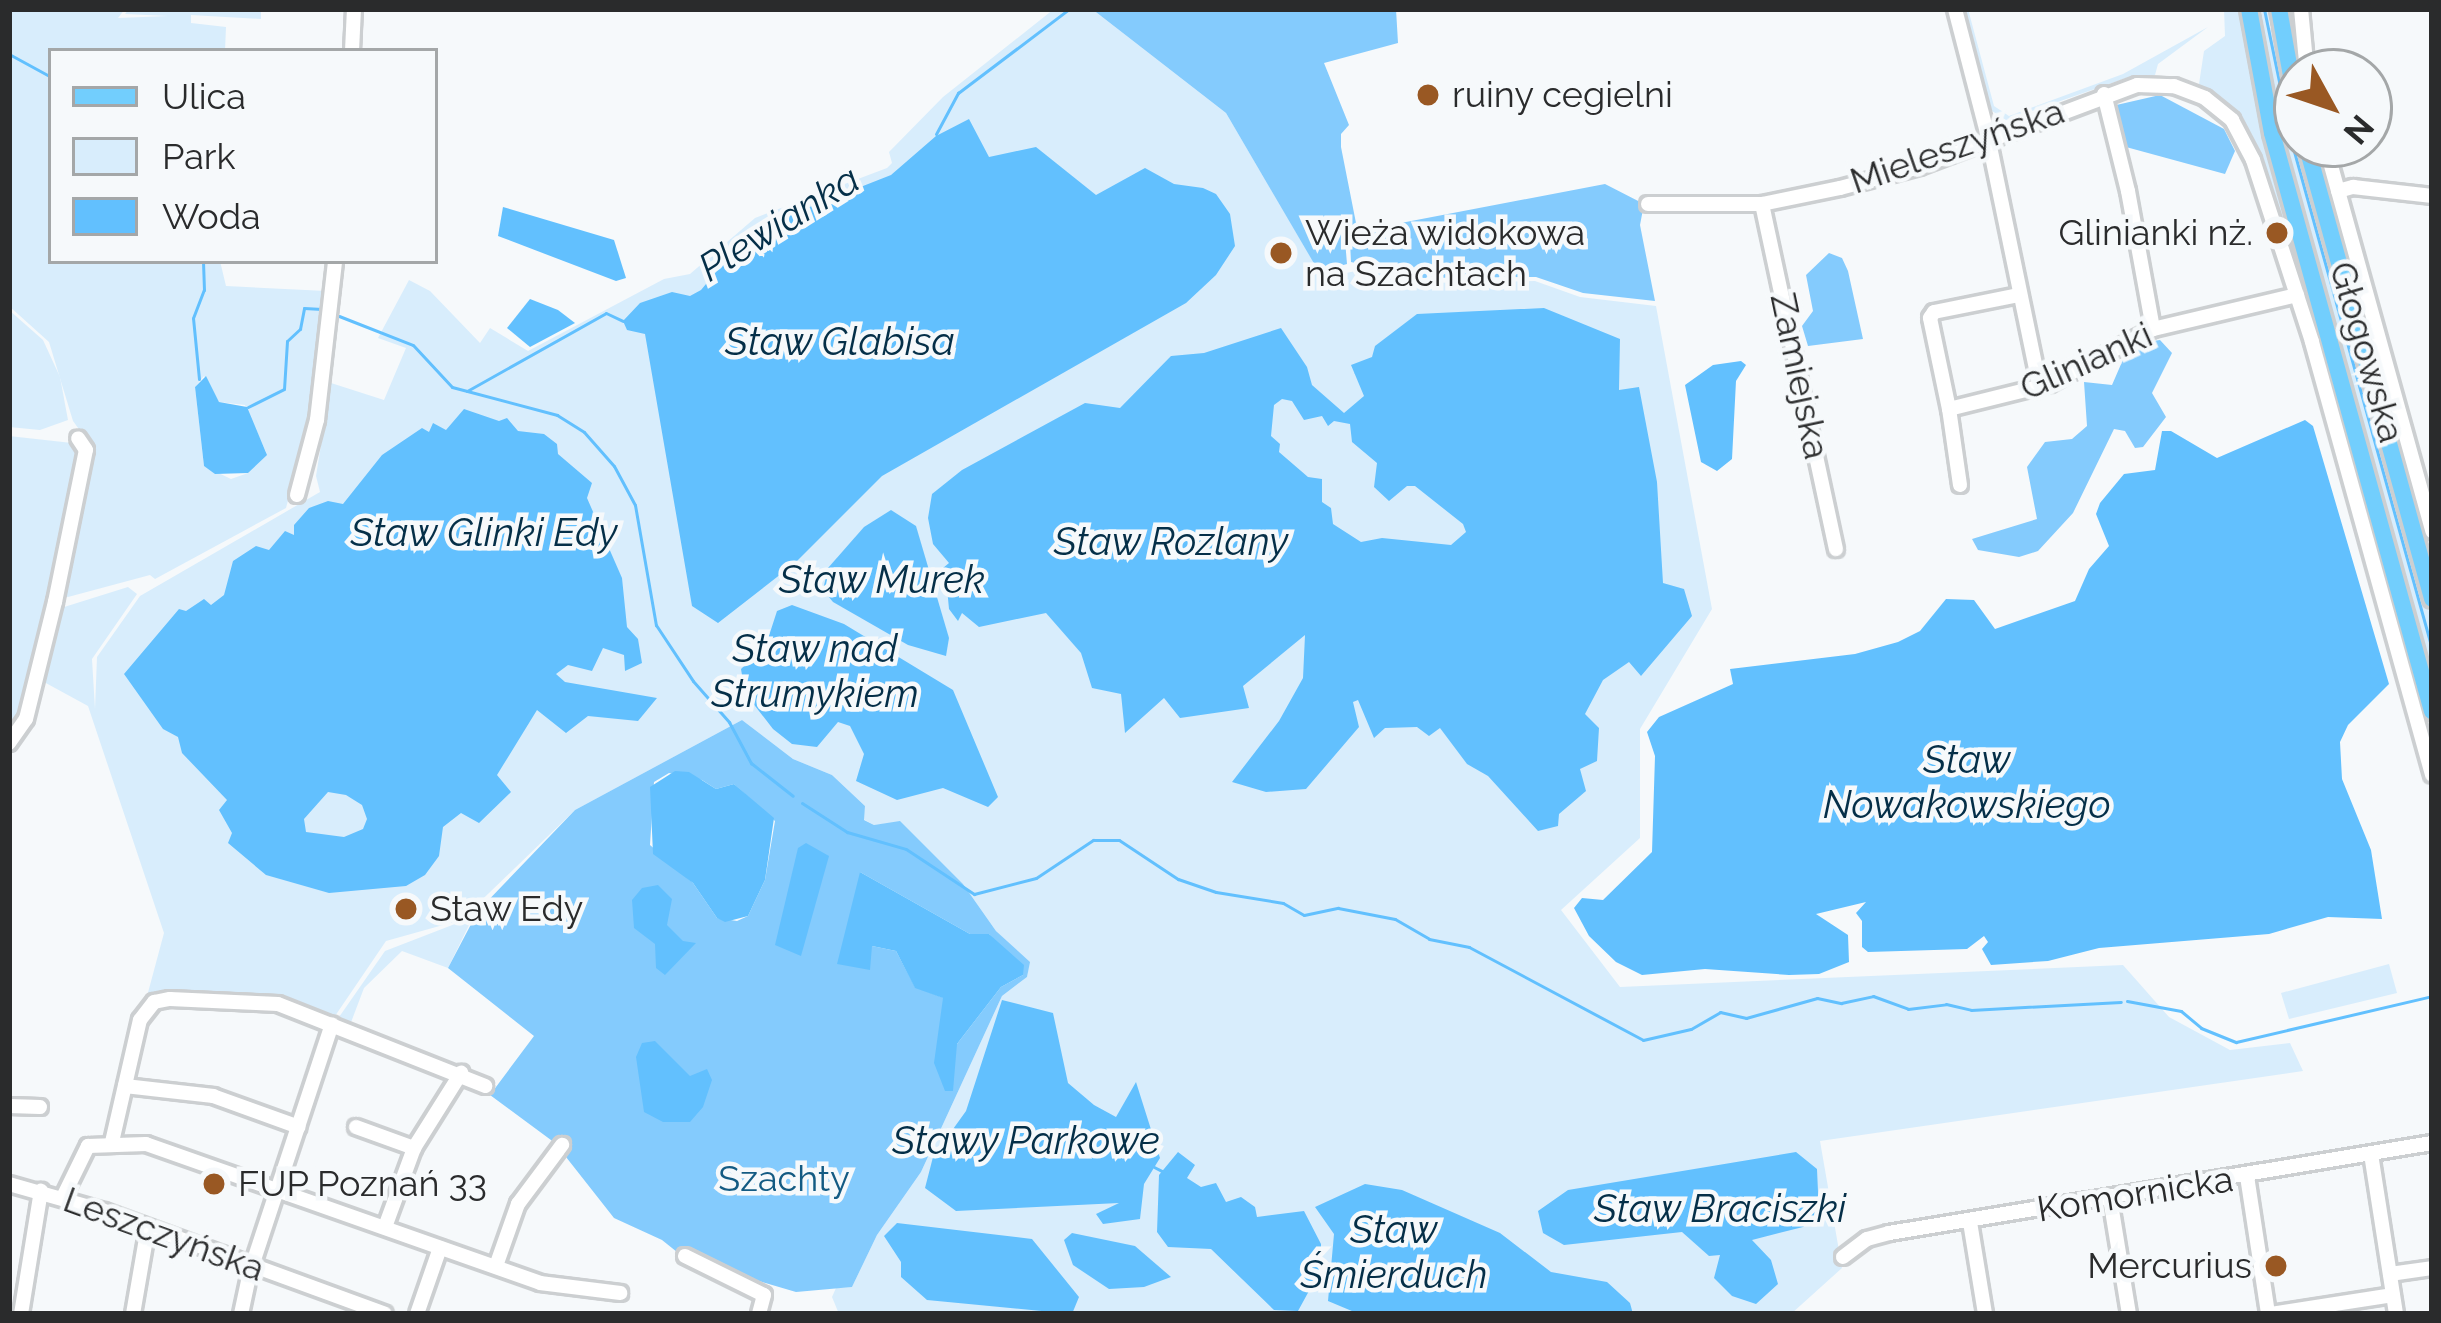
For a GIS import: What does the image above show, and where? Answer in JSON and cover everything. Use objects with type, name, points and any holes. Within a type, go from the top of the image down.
[{"type":"main road","name":"Głogowska","points":[[2249,9],[2272,134],[2432,711]]},
{"type":"main road","points":[[2279,9],[2286,48]]},
{"type":"main road","name":"Głogowska","points":[[2313,168],[2432,599]]},
{"type":"street","points":[[352,48],[354,9]]},
{"type":"street","points":[[1955,9],[1988,137],[2040,387]]},
{"type":"street","points":[[2301,9],[2305,48]]},
{"type":"street","name":"Mieleszyńska","points":[[1648,204],[1762,204],[1882,178],[2104,94],[2137,86],[2174,86],[2223,111],[2243,138]]},
{"type":"street","points":[[2104,94],[2128,191],[2152,329]]},
{"type":"street","name":"Głogowska","points":[[2243,138],[2297,295],[2432,775]]},
{"type":"street","name":"Głogowska","points":[[2336,168],[2345,189],[2432,531]]},
{"type":"street","points":[[2345,189],[2432,196]]},
{"type":"street","name":"Zamiejska","points":[[1762,204],[1836,549]]},
{"type":"street","points":[[297,495],[317,420],[335,264]]},
{"type":"street","points":[[1960,485],[1930,317],[1934,311],[2019,295]]},
{"type":"street","name":"Glinianki","points":[[1949,409],[2040,387],[2152,329],[2297,295]]},
{"type":"street","points":[[9,743],[26,719],[55,602],[86,450],[78,438]]},
{"type":"street","points":[[112,1142],[140,1020],[154,1002],[272,1003],[485,1086]]},
{"type":"street","points":[[241,1314],[252,1265],[332,1024]]},
{"type":"street","points":[[385,1227],[414,1148],[461,1073]]},
{"type":"street","points":[[125,1085],[202,1093],[299,1126]]},
{"type":"street","points":[[9,1106],[40,1107]]},
{"type":"street","points":[[356,1127],[414,1148]]},
{"type":"street","points":[[63,1197],[81,1153],[112,1142],[146,1144],[540,1283],[620,1293]]},
{"type":"street","name":"Komornicka","points":[[1843,1257],[1867,1239],[2432,1143]]},
{"type":"street","points":[[496,1266],[518,1204],[562,1145]]},
{"type":"street","points":[[2371,1154],[2396,1314]]},
{"type":"street","points":[[2247,1176],[2269,1314],[2393,1295]]},
{"type":"street","name":"Leszczyńska","points":[[9,1184],[63,1197],[378,1313]]},
{"type":"street","points":[[21,1314],[40,1191]]},
{"type":"street","points":[[2110,1198],[2129,1314]]},
{"type":"street","points":[[1970,1222],[1985,1314]]},
{"type":"street","points":[[133,1314],[148,1227]]},
{"type":"street","points":[[417,1314],[440,1248]]},
{"type":"street","points":[[685,1256],[764,1295],[759,1314]]},
{"type":"street","points":[[2390,1274],[2432,1268]]},
{"type":"green space","points":[[9,9],[125,9],[118,18],[168,16],[125,14],[129,9],[261,9],[261,19],[191,15],[191,23],[226,27],[225,48],[48,48],[48,264],[221,264],[226,286],[326,291],[313,407],[286,508],[155,579],[150,575],[63,595],[86,439],[73,421],[49,342],[9,306]],"holes":[[[204,376],[219,402],[245,405],[266,452],[248,473],[231,479],[204,466],[195,387]]]},
{"type":"green space","name":"Szachty","points":[[1054,9],[1092,9],[1226,113],[1323,278],[1365,269],[1423,283],[1535,281],[1580,297],[1656,306],[1712,609],[1640,729],[1640,838],[1561,910],[1620,987],[2123,965],[2169,1017],[2230,1050],[2290,1043],[2303,1071],[1820,1141],[1842,1268],[1791,1314],[839,1314],[832,1297],[836,1288],[852,1287],[877,1235],[921,1172],[1002,996],[1027,977],[1029,963],[996,931],[963,884],[900,822],[874,825],[863,819],[865,806],[832,775],[793,759],[742,720],[575,810],[461,920],[386,941],[333,1019],[301,1008],[163,996],[146,1000],[164,933],[88,706],[44,682],[34,702],[61,608],[128,587],[137,594],[92,659],[95,709],[97,657],[140,596],[320,492],[316,476],[331,383],[384,400],[406,348],[378,338],[409,280],[430,291],[480,343],[490,328],[528,351],[664,279],[690,274],[755,218],[887,168],[892,163],[889,152],[943,97]]},
{"type":"green space","points":[[1092,9],[1396,9],[1398,43],[1324,63],[1349,125],[1341,134],[1341,147],[1356,223],[1345,240],[1347,264],[1319,272],[1226,113]]},
{"type":"green space","points":[[1963,9],[1968,9],[1994,106],[2009,116],[2123,74],[2208,27],[2158,64],[2155,75],[2126,78],[2006,120],[1989,109]]},
{"type":"green space","points":[[2224,9],[2240,9],[2259,120],[2432,756],[2259,152],[2239,114],[2199,84],[2204,51],[2225,36]]},
{"type":"green space","points":[[2261,9],[2268,9],[2279,48],[2273,48],[2273,106],[2259,33],[2264,29]]},
{"type":"green space","points":[[2160,95],[2224,129],[2235,151],[2225,174],[2126,147],[2112,106]]},
{"type":"green space","points":[[2288,168],[2304,168],[2432,622],[2432,687]]},
{"type":"green space","points":[[1605,184],[1644,204],[1640,225],[1655,301],[1583,293],[1536,277],[1417,278],[1351,262],[1350,242],[1359,231]]},
{"type":"green space","points":[[1829,253],[1842,258],[1848,271],[1863,339],[1808,346],[1802,326],[1813,311],[1806,275]]},
{"type":"green space","points":[[9,310],[43,340],[60,377],[68,420],[40,430],[9,427]]},
{"type":"green space","points":[[2160,340],[2172,353],[2152,393],[2166,417],[2143,447],[2135,448],[2125,431],[2114,429],[2073,513],[2038,551],[2019,557],[1978,550],[1972,539],[2037,519],[2027,467],[2045,442],[2072,439],[2087,426],[2084,382],[2112,385],[2125,355],[2140,343]]},
{"type":"green space","points":[[9,436],[81,444],[51,603],[20,727],[9,738]]},
{"type":"green space","name":"Szachty","points":[[742,720],[793,759],[832,775],[865,806],[864,820],[874,825],[900,821],[963,884],[996,931],[1030,962],[1027,977],[1002,996],[921,1172],[877,1235],[852,1287],[796,1292],[687,1260],[662,1240],[614,1218],[555,1143],[490,1095],[534,1036],[448,968],[478,911],[575,810]],"holes":[[[669,773],[702,780],[716,789],[734,784],[775,821],[765,880],[748,916],[737,921],[717,918],[693,883],[650,845],[654,782]],[[860,872],[970,934],[989,934],[1023,975],[1001,987],[957,1044],[940,1030],[944,998],[915,987],[896,951],[872,946]]]},
{"type":"green space","points":[[473,917],[448,968],[402,951],[364,988],[350,1025],[337,1020],[385,951]]},
{"type":"green space","points":[[2389,964],[2397,993],[2289,1019],[2281,993]]},
{"type":"water","name":"Staw Glabisa","points":[[969,119],[989,157],[1036,147],[1096,195],[1145,168],[1174,184],[1216,194],[1230,214],[1235,246],[1216,275],[1186,303],[882,476],[795,563],[718,623],[692,606],[645,334],[627,330],[623,321],[640,303],[672,292],[690,296],[701,290],[751,230],[891,175],[936,136]]},
{"type":"water","points":[[503,207],[614,240],[626,278],[616,281],[498,236]]},
{"type":"water","points":[[530,299],[575,323],[530,347],[507,328]]},
{"type":"water","name":"Staw Rozlany","points":[[1544,308],[1620,339],[1619,390],[1639,387],[1657,482],[1663,583],[1684,589],[1692,616],[1641,676],[1629,662],[1603,680],[1585,714],[1599,728],[1597,761],[1580,769],[1586,791],[1559,814],[1558,826],[1538,831],[1488,776],[1467,764],[1440,728],[1429,736],[1417,727],[1385,728],[1374,738],[1358,700],[1353,702],[1359,727],[1306,789],[1266,792],[1232,782],[1279,721],[1303,678],[1305,635],[1243,686],[1249,708],[1180,718],[1164,698],[1125,733],[1121,694],[1092,688],[1081,653],[1046,613],[979,627],[962,613],[958,621],[949,609],[947,588],[937,573],[949,563],[933,544],[928,518],[932,494],[962,470],[1085,403],[1120,408],[1171,356],[1204,353],[1281,328],[1307,367],[1312,385],[1344,413],[1364,396],[1351,365],[1372,357],[1375,346],[1417,314]],"holes":[[[1282,399],[1292,401],[1304,420],[1322,416],[1328,426],[1334,421],[1350,424],[1352,442],[1377,463],[1374,487],[1389,501],[1407,486],[1415,486],[1463,524],[1466,532],[1451,545],[1382,538],[1361,542],[1333,524],[1331,508],[1322,502],[1322,479],[1308,477],[1279,452],[1280,444],[1271,436],[1274,405]]]},
{"type":"water","points":[[1741,361],[1746,365],[1736,381],[1732,459],[1717,471],[1701,462],[1685,385],[1713,365]]},
{"type":"water","points":[[206,376],[219,402],[247,407],[267,455],[248,473],[215,474],[204,466],[195,387]]},
{"type":"water","name":"Staw Glinki Edy","points":[[464,409],[499,421],[507,418],[518,431],[544,434],[557,444],[558,454],[592,483],[587,498],[622,578],[627,627],[638,639],[642,663],[625,671],[624,655],[603,648],[592,671],[568,665],[556,674],[565,682],[657,698],[638,721],[588,716],[566,733],[537,710],[497,775],[511,792],[479,823],[461,813],[443,827],[439,856],[425,875],[406,886],[329,893],[266,875],[228,843],[232,833],[219,810],[227,800],[182,753],[178,737],[163,729],[124,674],[179,609],[186,611],[204,599],[211,605],[224,595],[233,561],[256,546],[269,550],[285,531],[294,535],[294,525],[309,508],[328,501],[343,504],[382,455],[422,428],[429,432],[433,423],[446,430]],"holes":[[[328,792],[346,795],[362,805],[367,819],[363,829],[344,837],[306,832],[304,819]]]},
{"type":"water","name":"Staw Nowakowskiego","points":[[2305,420],[2313,426],[2389,684],[2348,725],[2340,742],[2342,779],[2371,850],[2382,919],[2328,917],[2269,934],[2099,948],[2048,961],[1991,965],[1982,949],[1988,942],[1984,936],[1967,949],[1868,952],[1862,947],[1862,921],[1856,913],[1866,902],[1816,914],[1848,935],[1849,962],[1819,974],[1789,975],[1705,969],[1642,975],[1616,962],[1589,936],[1574,908],[1582,898],[1603,900],[1652,852],[1655,756],[1647,732],[1659,717],[1733,684],[1730,669],[1855,654],[1898,642],[1920,631],[1946,599],[1974,600],[1995,629],[2075,601],[2089,569],[2109,546],[2096,514],[2100,503],[2124,474],[2155,470],[2162,431],[2171,431],[2217,458]]},
{"type":"water","name":"Staw Murek","points":[[891,510],[916,526],[949,638],[946,656],[908,645],[833,602],[823,590],[828,568],[864,527]]},
{"type":"water","name":"Staw nad Strumykiem","points":[[792,605],[844,624],[953,690],[998,797],[988,807],[943,788],[897,800],[856,781],[864,754],[850,726],[838,722],[817,747],[792,744],[773,729],[745,693],[741,669],[766,645],[777,611]]},
{"type":"water","points":[[675,771],[689,772],[716,789],[734,784],[774,818],[765,880],[748,916],[725,922],[717,918],[693,883],[653,854],[650,787]]},
{"type":"water","points":[[806,843],[829,856],[801,956],[775,945],[798,848]]},
{"type":"water","name":"Stawy Parkowe","points":[[860,872],[970,934],[989,934],[1024,965],[1023,975],[1001,987],[957,1044],[953,1091],[945,1091],[934,1063],[943,998],[915,988],[896,951],[872,946],[870,970],[837,964]]},
{"type":"water","points":[[658,885],[672,899],[667,925],[683,941],[696,943],[665,975],[656,968],[655,944],[634,928],[632,900],[642,888]]},
{"type":"water","name":"Stawy Parkowe","points":[[1002,1000],[1053,1013],[1068,1083],[1094,1105],[1116,1117],[1136,1082],[1160,1158],[1144,1184],[1140,1219],[1103,1224],[1096,1214],[1119,1203],[956,1211],[925,1188],[933,1157],[966,1111]]},
{"type":"water","points":[[655,1041],[690,1076],[707,1069],[712,1080],[703,1107],[690,1122],[663,1122],[644,1112],[636,1057],[642,1043]]},
{"type":"water","points":[[1178,1152],[1195,1165],[1187,1178],[1201,1187],[1216,1183],[1226,1202],[1241,1197],[1255,1207],[1257,1217],[1304,1211],[1321,1244],[1321,1269],[1298,1311],[1274,1310],[1211,1249],[1168,1247],[1157,1232],[1159,1175]]},
{"type":"water","name":"Staw Braciszki","points":[[1796,1152],[1817,1169],[1819,1214],[1803,1227],[1752,1240],[1771,1260],[1778,1284],[1756,1304],[1732,1296],[1714,1278],[1720,1255],[1709,1256],[1682,1232],[1564,1245],[1543,1233],[1538,1211],[1568,1190]]},
{"type":"water","name":"Staw Śmierduch","points":[[1365,1184],[1402,1190],[1500,1233],[1551,1272],[1607,1282],[1630,1303],[1633,1314],[1359,1314],[1328,1301],[1334,1234],[1315,1207]]},
{"type":"water","points":[[897,1223],[1032,1239],[1079,1297],[1072,1314],[927,1300],[901,1277],[901,1262],[884,1236]]},
{"type":"water","points":[[1072,1233],[1135,1246],[1171,1277],[1144,1287],[1109,1289],[1073,1265],[1064,1240]]},
{"type":"waterway","name":"Plewianka","points":[[936,134],[958,93],[1069,9]]},
{"type":"waterway","points":[[2264,9],[2292,144],[2432,649]]},
{"type":"waterway","points":[[9,54],[48,75]]},
{"type":"waterway","points":[[199,379],[193,318],[204,290],[203,264]]},
{"type":"waterway","points":[[248,407],[284,389],[287,341],[300,329],[304,308],[322,309]]},
{"type":"waterway","name":"Plewianka","points":[[467,391],[606,313],[623,321]]},
{"type":"waterway","points":[[339,316],[413,345],[452,387],[557,415],[584,432],[614,466],[635,505],[656,625],[693,681],[729,722],[751,763],[793,796]]},
{"type":"waterway","points":[[802,803],[847,832],[906,849],[974,894],[1036,878],[1093,840],[1119,840],[1178,879],[1216,892],[1283,903],[1304,915],[1338,908],[1395,919],[1429,939],[1469,947],[1643,1040],[1691,1029],[1720,1012],[1746,1018],[1817,998],[1841,1003],[1873,996],[1908,1009],[1946,1004],[1971,1010],[2121,1002]]},
{"type":"waterway","points":[[2127,1001],[2181,1011],[2201,1028],[2236,1042],[2432,996]]},
{"type":"waterway","points":[[1154,1167],[1162,1171]]},
{"type":"place","name":"ruiny cegielni","points":[[1428,95]]},
{"type":"place","name":"Glinianki nż.","points":[[2277,233]]},
{"type":"place","name":"Wieża widokowa na Szachtach","points":[[1281,253]]},
{"type":"place","name":"Staw Edy","points":[[406,909]]},
{"type":"place","name":"FUP Poznań 33","points":[[214,1184]]},
{"type":"place","name":"Mercurius","points":[[2276,1266]]}]
